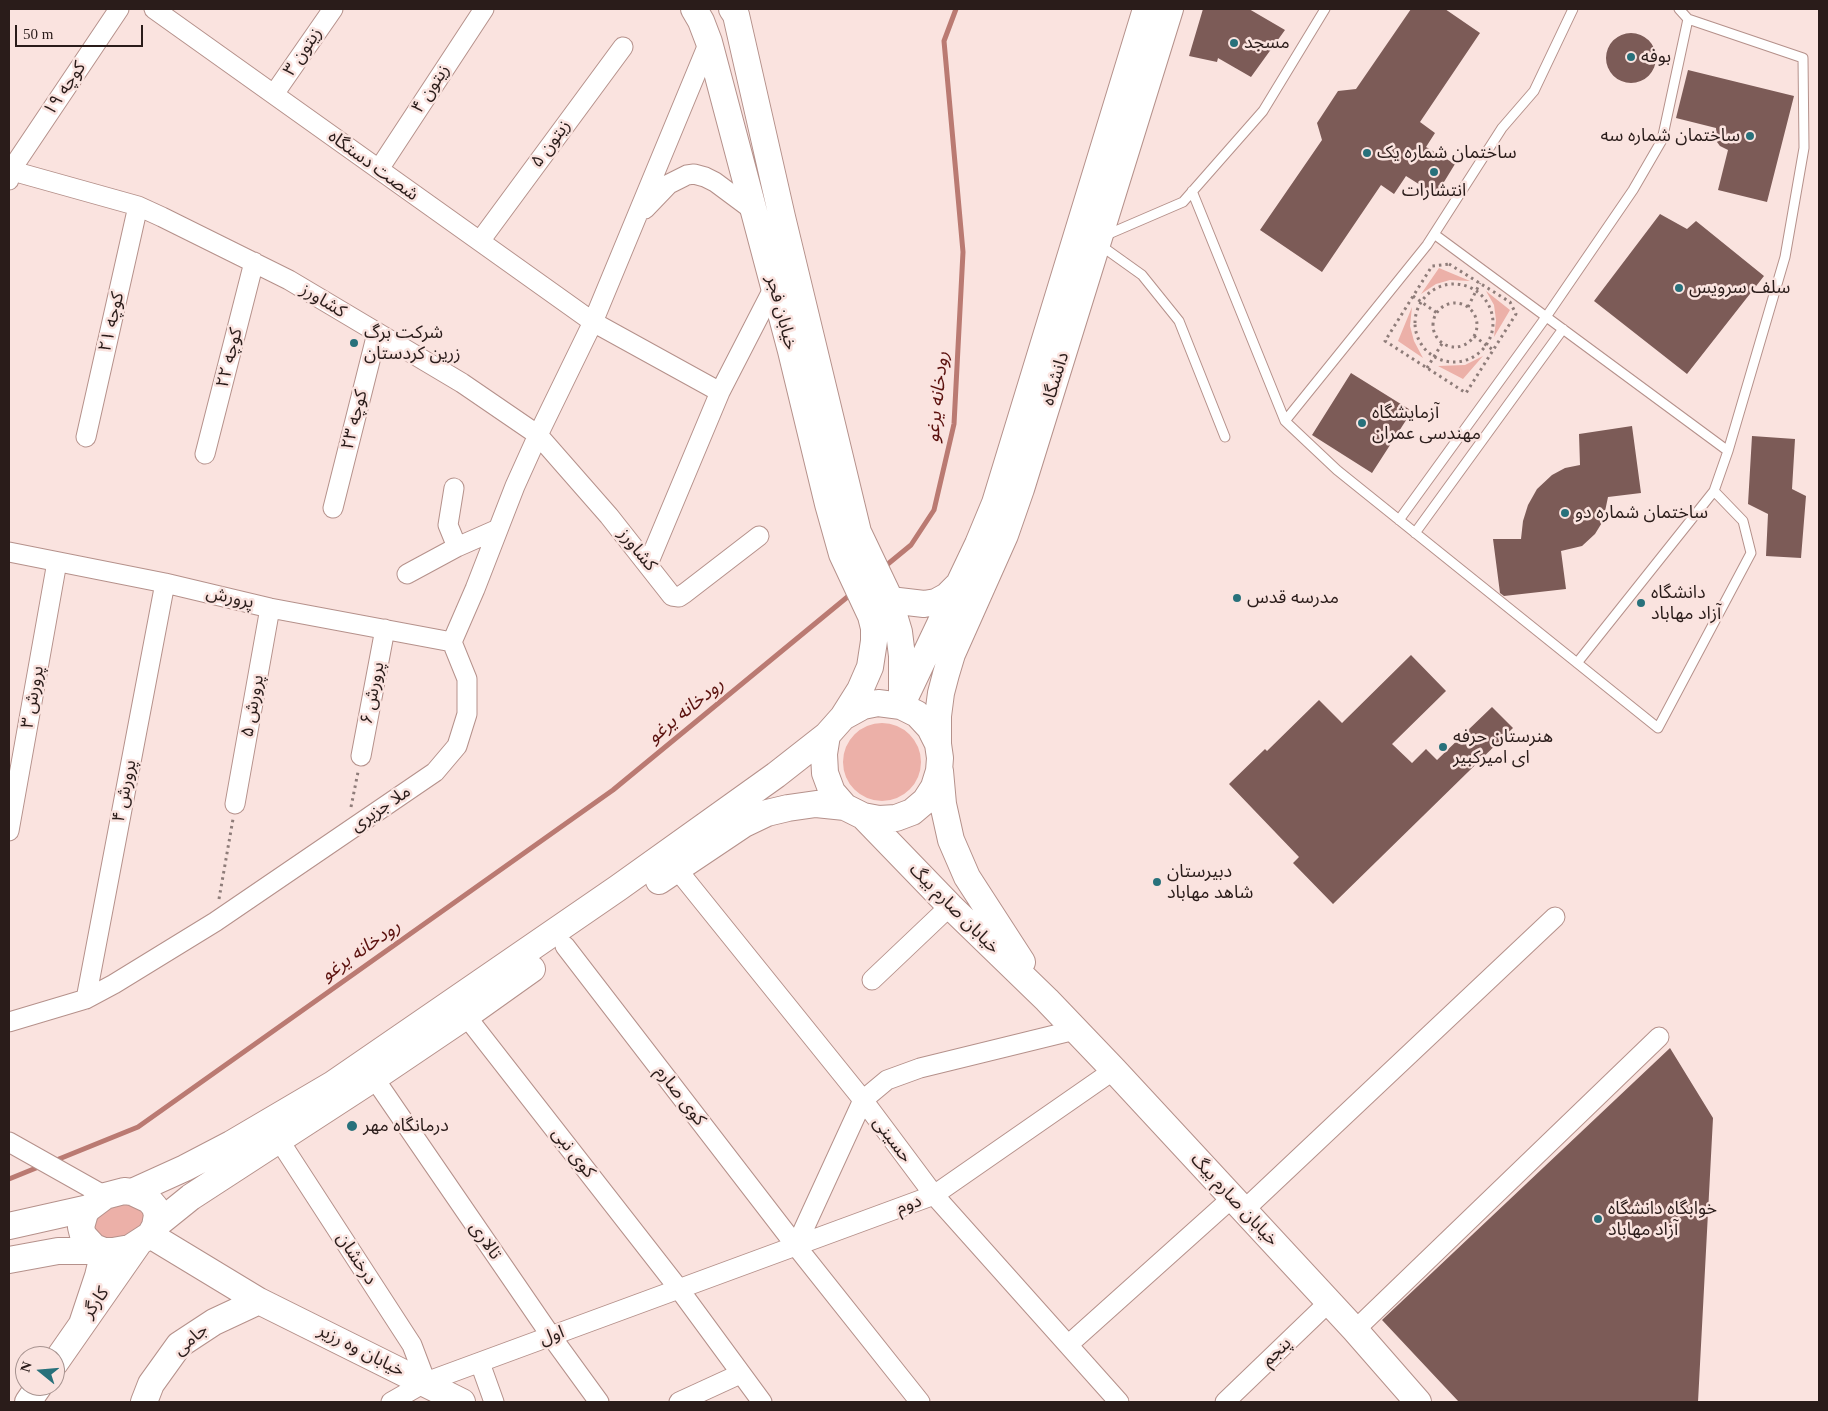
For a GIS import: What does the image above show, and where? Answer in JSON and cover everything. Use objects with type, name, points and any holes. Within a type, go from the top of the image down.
[{"type":"main road","name":"خیابان فجر","points":[[694,9],[709,42],[791,351],[842,554],[883,604]]},
{"type":"main road","name":"دانشگاه","points":[[901,706],[978,544],[995,503],[1146,9]]},
{"type":"main road","name":"دانشگاه","points":[[938,744],[941,693],[950,660],[1005,535],[1018,498],[1170,9]]},
{"type":"main road","name":"خیابان فجر","points":[[735,11],[784,226],[858,532],[883,604]]},
{"type":"main road","points":[[883,604],[924,604],[936,602],[947,596],[957,586]]},
{"type":"main road","points":[[883,604],[902,646],[903,677],[901,706]]},
{"type":"main road","points":[[854,812],[832,792],[825,774],[824,754],[835,726],[860,690],[870,667],[883,604]]},
{"type":"main road","points":[[9,1226],[97,1202],[115,1192],[132,1192],[185,1168],[231,1144],[333,1084],[618,888],[776,775],[856,709],[886,702],[901,706],[917,714],[930,728],[938,744],[940,771],[930,794],[912,812],[896,818],[879,820],[854,812],[816,804],[788,808],[767,814],[744,824],[676,868],[466,1016],[191,1197],[148,1235],[122,1250],[58,1251],[9,1260]]},
{"type":"main road","name":"خیابان صارم بیگ","points":[[940,771],[943,804],[951,840],[967,876],[1047,1000]]},
{"type":"main road","name":"خیابان صارم بیگ","points":[[854,812],[1047,1000],[1114,1070],[1355,1330],[1418,1402]]},
{"type":"main road","points":[[132,1192],[149,1200],[155,1207],[157,1215],[148,1235]]},
{"type":"main road","points":[[97,1202],[82,1220],[81,1228],[83,1235],[94,1247],[104,1251]]},
{"type":"main road","name":"خیابان وه رزیر","points":[[148,1235],[259,1301],[462,1402]]},
{"type":"main road","name":"کارگر","points":[[65,1349],[148,1235]]},
{"type":"main road","points":[[82,1324],[104,1251]]},
{"type":"main road","name":"جامی","points":[[144,1402],[151,1384],[179,1345],[214,1322],[259,1301]]},
{"type":"street","name":"کوچه ۱۹","points":[[9,173],[119,9]]},
{"type":"street","name":"شصت دستگاه","points":[[154,9],[174,14],[274,94],[593,322],[720,392]]},
{"type":"street","name":"زیتون ۳","points":[[274,94],[332,9]]},
{"type":"street","name":"زیتون ۴","points":[[379,169],[484,9]]},
{"type":"street","points":[[452,642],[515,486],[593,322],[709,42]]},
{"type":"street","name":"زیتون ۵","points":[[480,241],[623,47]]},
{"type":"street","name":"کشاورز","points":[[9,173],[138,206],[289,280],[462,383],[538,435],[609,516],[672,596],[679,597],[685,593],[759,536]]},
{"type":"street","points":[[636,219],[669,184],[686,175],[694,174],[715,182],[754,211]]},
{"type":"street","name":"کوچه ۲۱","points":[[86,437],[138,206]]},
{"type":"street","name":"کوچه ۲۲","points":[[206,454],[254,262]]},
{"type":"street","points":[[648,564],[720,392],[774,287]]},
{"type":"street","name":"کوچه ۲۳","points":[[333,508],[377,333]]},
{"type":"street","points":[[454,488],[448,525],[456,547]]},
{"type":"street","points":[[407,574],[456,547],[498,529]]},
{"type":"street","name":"پرورش","points":[[9,552],[164,583],[270,608],[452,642]]},
{"type":"street","name":"پرورش ۳","points":[[9,831],[57,562]]},
{"type":"street","name":"پرورش ۴","points":[[86,999],[164,583]]},
{"type":"street","name":"پرورش ۵","points":[[235,804],[270,608]]},
{"type":"street","name":"پرورش ۶","points":[[361,756],[385,630]]},
{"type":"street","name":"ملا جزیری","points":[[9,1022],[86,999],[114,984],[215,922],[435,772],[457,746],[467,714],[467,679],[452,642]]},
{"type":"street","name":"حسینی","points":[[676,868],[863,1100],[934,1195],[1119,1402]]},
{"type":"street","points":[[872,980],[950,906]]},
{"type":"street","points":[[1068,1345],[1238,1205],[1555,917]]},
{"type":"street","name":"کوی صارم","points":[[565,946],[796,1246],[920,1402]]},
{"type":"street","name":"کوی نبی","points":[[466,1016],[679,1290],[762,1402]]},
{"type":"street","points":[[796,1246],[863,1100],[886,1080],[920,1068],[1075,1030]]},
{"type":"street","points":[[1355,1330],[1660,1037]]},
{"type":"street","name":"دوم","points":[[679,1290],[934,1195],[1114,1070]]},
{"type":"street","name":"تالاری","points":[[374,1078],[551,1336],[599,1402]]},
{"type":"street","name":"درخشان","points":[[279,1140],[412,1345],[425,1383]]},
{"type":"street","points":[[9,1142],[58,1168],[97,1202]]},
{"type":"street","name":"اول","points":[[391,1402],[425,1383],[679,1290]]},
{"type":"street","name":"پنجم","points":[[1225,1402],[1329,1302]]},
{"type":"street","points":[[480,1363],[494,1402]]},
{"type":"street","points":[[678,1402],[740,1374]]},
{"type":"lane","points":[[1225,437],[1179,321],[1142,275],[1098,241],[1183,202],[1262,111],[1325,9]]},
{"type":"lane","points":[[1285,421],[1427,245],[1502,128],[1534,90],[1573,9]]},
{"type":"lane","points":[[1577,664],[1714,491],[1728,451],[1785,257],[1804,148],[1803,58],[1688,19],[1679,9]]},
{"type":"lane","points":[[1399,520],[1546,317],[1633,190],[1662,140],[1688,19]]},
{"type":"lane","points":[[1192,192],[1285,421],[1337,470],[1658,728],[1751,553],[1743,521],[1714,491]]},
{"type":"lane","points":[[1434,234],[1728,451]]},
{"type":"lane","points":[[1415,533],[1563,329]]},
{"type":"path","points":[[1449,264],[1480,283],[1510,302],[1516,314],[1466,393],[1385,341],[1432,266],[1449,264]]},
{"type":"path","points":[[1468,307],[1480,283]]},
{"type":"path","points":[[1457,284],[1476,291],[1488,302],[1492,314],[1493,326],[1490,338],[1483,350],[1473,358],[1460,362],[1446,362],[1434,357],[1424,348],[1417,336],[1415,323],[1418,309],[1433,290],[1444,285],[1457,284]]},
{"type":"path","points":[[1413,296],[1437,313]]},
{"type":"path","points":[[1448,304],[1462,304],[1468,307],[1477,318],[1474,336],[1466,344],[1460,346],[1453,346],[1443,342],[1436,334],[1434,327],[1437,313],[1448,304]]},
{"type":"path","points":[[1474,336],[1493,350]]},
{"type":"path","points":[[1428,368],[1443,342]]},
{"type":"path","points":[[346,832],[361,756]]},
{"type":"path","points":[[215,922],[235,804]]},
{"type":"shaded area","points":[[1439,268],[1470,281],[1450,280],[1436,284],[1421,294]]},
{"type":"shaded area","points":[[1486,291],[1510,310],[1494,337],[1496,320],[1494,305]]},
{"type":"shaded area","points":[[1412,307],[1410,326],[1414,341],[1423,358],[1398,341]]},
{"type":"shaded area","points":[[1483,356],[1463,379],[1438,366],[1465,365]]},
{"type":"shaded area","points":[[874,723],[890,723],[904,729],[915,740],[921,754],[921,770],[915,784],[904,795],[890,801],[874,801],[860,795],[849,784],[843,770],[843,754],[849,740],[860,729]]},
{"type":"shaded area","points":[[133,1201],[148,1213],[140,1232],[109,1243],[96,1235],[95,1219],[103,1207]]},
{"type":"building","name":"مسجد","points":[[1203,9],[1249,9],[1285,30],[1251,77],[1218,58],[1217,62],[1189,56]]},
{"type":"building","name":"ساختمان شماره یک","points":[[1411,9],[1445,9],[1480,33],[1420,122],[1435,133],[1426,147],[1455,164],[1436,195],[1406,176],[1394,194],[1381,185],[1322,272],[1260,230],[1322,140],[1317,123],[1338,91],[1356,89]]},
{"type":"building","name":"بوفه","points":[[1626,33],[1636,33],[1649,40],[1656,53],[1656,63],[1649,76],[1636,83],[1626,83],[1617,79],[1610,72],[1606,63],[1606,53],[1610,44],[1617,37]]},
{"type":"building","name":"ساختمان شماره سه","points":[[1688,70],[1794,96],[1767,202],[1718,190],[1728,150],[1717,142],[1716,128],[1676,118]]},
{"type":"building","name":"سلف سرویس","points":[[1660,214],[1687,229],[1696,221],[1764,276],[1687,374],[1594,301]]},
{"type":"building","name":"آزمایشگاه مهندسی عمران","points":[[1351,373],[1412,411],[1372,473],[1312,435]]},
{"type":"building","name":"ساختمان شماره دو","points":[[1632,426],[1641,493],[1608,497],[1603,521],[1595,534],[1582,546],[1561,551],[1566,589],[1504,596],[1500,593],[1493,539],[1521,539],[1523,521],[1528,505],[1537,489],[1552,475],[1565,468],[1580,465],[1579,434]]},
{"type":"building","points":[[1752,436],[1795,439],[1792,489],[1806,496],[1801,558],[1766,556],[1768,514],[1748,504]]},
{"type":"building","points":[[1411,655],[1446,691],[1392,744],[1412,763],[1426,749],[1437,760],[1492,707],[1513,728],[1333,904],[1293,863],[1299,857],[1229,784],[1265,749],[1267,751],[1319,700],[1342,723]]},
{"type":"building","name":"خوابگاه دانشگاه آزاد مهاباد","points":[[1670,1048],[1713,1118],[1698,1402],[1459,1402],[1382,1320]]},
{"type":"waterway","name":"رودخانه یرغو","points":[[883,568],[911,545],[934,510],[954,424],[963,252],[944,41],[956,9]]},
{"type":"waterway","name":"رودخانه یرغو","points":[[54,1161],[138,1127],[613,790],[851,594]]},
{"type":"waterway","name":"رودخانه یرغو","points":[[9,1179],[41,1166]]},
{"type":"place","name":"مسجد","points":[[1234,43]]},
{"type":"place","name":"بوفه","points":[[1631,57]]},
{"type":"place","name":"ساختمان شماره سه","points":[[1750,136]]},
{"type":"place","name":"ساختمان شماره یک","points":[[1367,153]]},
{"type":"place","name":"انتشارات","points":[[1434,172]]},
{"type":"place","name":"سلف سرویس","points":[[1679,288]]},
{"type":"place","name":"شرکت برگ زرین کردستان","points":[[354,343]]},
{"type":"place","name":"آزمایشگاه مهندسی عمران","points":[[1362,423]]},
{"type":"place","name":"ساختمان شماره دو","points":[[1565,513]]},
{"type":"place","name":"مدرسه قدس","points":[[1237,598]]},
{"type":"place","name":"دانشگاه آزاد مهاباد","points":[[1641,603]]},
{"type":"place","name":"هنرستان حرفه ای امیرکبیر","points":[[1443,747]]},
{"type":"place","name":"دبیرستان شاهد مهاباد","points":[[1157,882]]},
{"type":"place","name":"درمانگاه مهر","points":[[352,1126]]},
{"type":"place","name":"خوابگاه دانشگاه آزاد مهاباد","points":[[1598,1219]]}]
